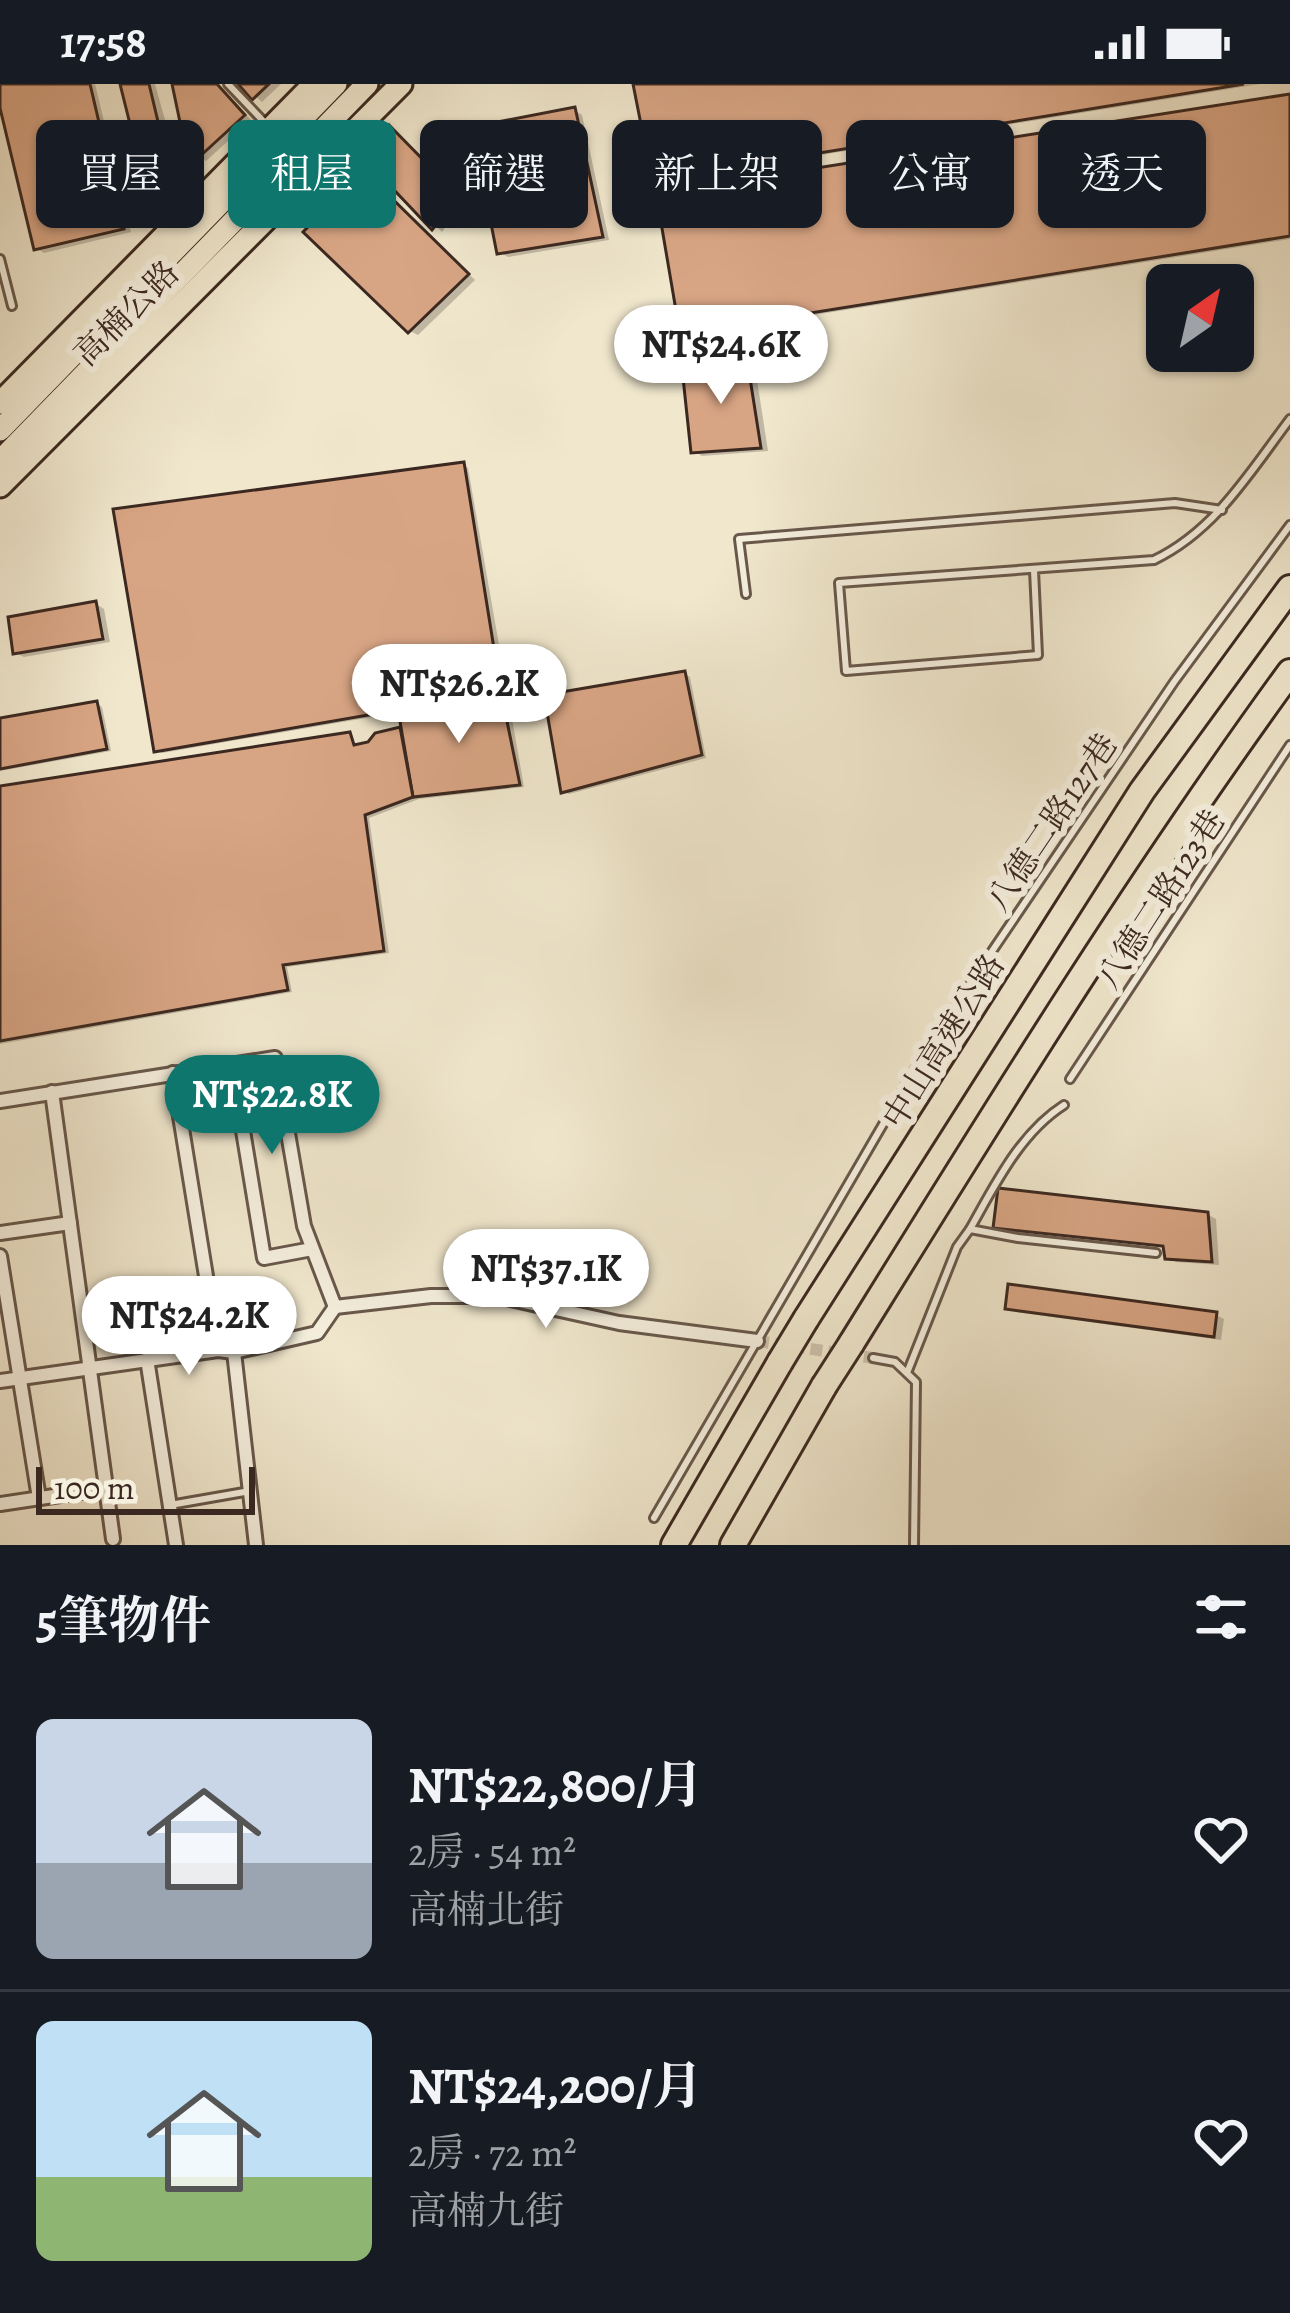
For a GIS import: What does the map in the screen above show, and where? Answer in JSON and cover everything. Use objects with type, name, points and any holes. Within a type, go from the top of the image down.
[{"type":"highway","name":"中山高速公路","points":[[674,1545],[806,1319],[1142,791],[1290,588]]},
{"type":"highway","points":[[733,1545],[824,1386],[1089,964],[1172,837],[1290,672]]},
{"type":"main road","name":"高楠公路","points":[[279,120],[314,84]]},
{"type":"main road","name":"高楠公路","points":[[0,430],[336,84]]},
{"type":"main road","name":"高楠公路","points":[[0,461],[367,84]]},
{"type":"main road","name":"高楠公路","points":[[0,486],[401,84]]},
{"type":"main road","name":"高楠公路","points":[[0,404],[228,172]]},
{"type":"street","points":[[0,1101],[274,1058],[312,1249],[335,1306]]},
{"type":"street","points":[[232,1064],[264,1258],[312,1249]]},
{"type":"street","points":[[173,1072],[226,1351],[256,1545]]},
{"type":"street","points":[[52,1092],[113,1539]]},
{"type":"street","points":[[0,1233],[70,1223]]},
{"type":"street","points":[[0,1256],[39,1498]]},
{"type":"street","points":[[335,1306],[431,1296],[496,1296],[619,1323],[757,1341]]},
{"type":"street","points":[[0,1381],[317,1334],[335,1306]]},
{"type":"street","points":[[147,1359],[176,1545]]},
{"type":"street","points":[[0,1504],[107,1488]]},
{"type":"lane","points":[[228,84],[263,120]]},
{"type":"lane","points":[[0,259],[12,306]]},
{"type":"lane","points":[[1034,570],[1038,656],[847,670],[839,583],[1154,560],[1184,546],[1222,510],[1290,419]]},
{"type":"lane","points":[[746,594],[739,538],[1175,503],[1222,510]]},
{"type":"lane","name":"八德二路127巷","points":[[654,1517],[932,1040],[1174,682],[1290,525]]},
{"type":"lane","name":"八德二路123巷","points":[[1070,1079],[1290,745]]},
{"type":"lane","points":[[907,1373],[957,1247],[1001,1173],[1064,1105]]},
{"type":"lane","points":[[970,1229],[1156,1253]]},
{"type":"lane","points":[[873,1358],[895,1362],[916,1382],[914,1545]]},
{"type":"lane","points":[[170,1504],[250,1491]]},
{"type":"building","points":[[0,84],[90,84],[98,120],[36,120],[36,228],[124,229],[34,250],[0,108]]},
{"type":"building","points":[[120,84],[149,84],[158,120],[129,120]]},
{"type":"building","points":[[172,84],[217,84],[245,115],[228,120],[228,131],[204,153],[204,120],[180,120]]},
{"type":"building","points":[[238,84],[269,84],[252,100]]},
{"type":"building","points":[[633,84],[1244,84],[1014,121],[846,120],[846,149],[822,152],[822,120],[640,120]]},
{"type":"building","points":[[1290,94],[1290,236],[680,334],[662,228],[822,228],[822,167],[846,163],[846,228],[1014,228],[1014,137],[1038,133],[1038,228],[1206,228],[1206,120],[1123,120]]},
{"type":"building","points":[[575,107],[578,120],[508,120]]},
{"type":"building","points":[[396,132],[420,157],[420,217],[396,192]]},
{"type":"building","points":[[588,167],[603,237],[497,254],[492,228],[588,228]]},
{"type":"building","points":[[396,202],[469,274],[408,333],[303,232],[307,228],[396,228]]},
{"type":"building","points":[[747,359],[761,448],[691,453],[682,368]]},
{"type":"building","points":[[464,462],[501,692],[154,752],[113,509]]},
{"type":"building","points":[[96,601],[103,639],[13,654],[8,617]]},
{"type":"building","points":[[685,671],[702,755],[561,793],[544,695]]},
{"type":"building","points":[[501,692],[520,785],[413,797],[398,710]]},
{"type":"building","points":[[97,701],[107,749],[0,769],[0,718]]},
{"type":"building","points":[[400,727],[413,797],[365,815],[384,951],[283,965],[288,990],[0,1041],[0,786],[350,732],[354,745]]},
{"type":"building","points":[[998,1188],[1208,1212],[1212,1262],[1165,1259],[1163,1246],[993,1228]]},
{"type":"building","points":[[1008,1284],[1217,1312],[1214,1337],[1005,1309]]},
{"type":"tunnel","points":[[757,1341],[873,1358]]}]
